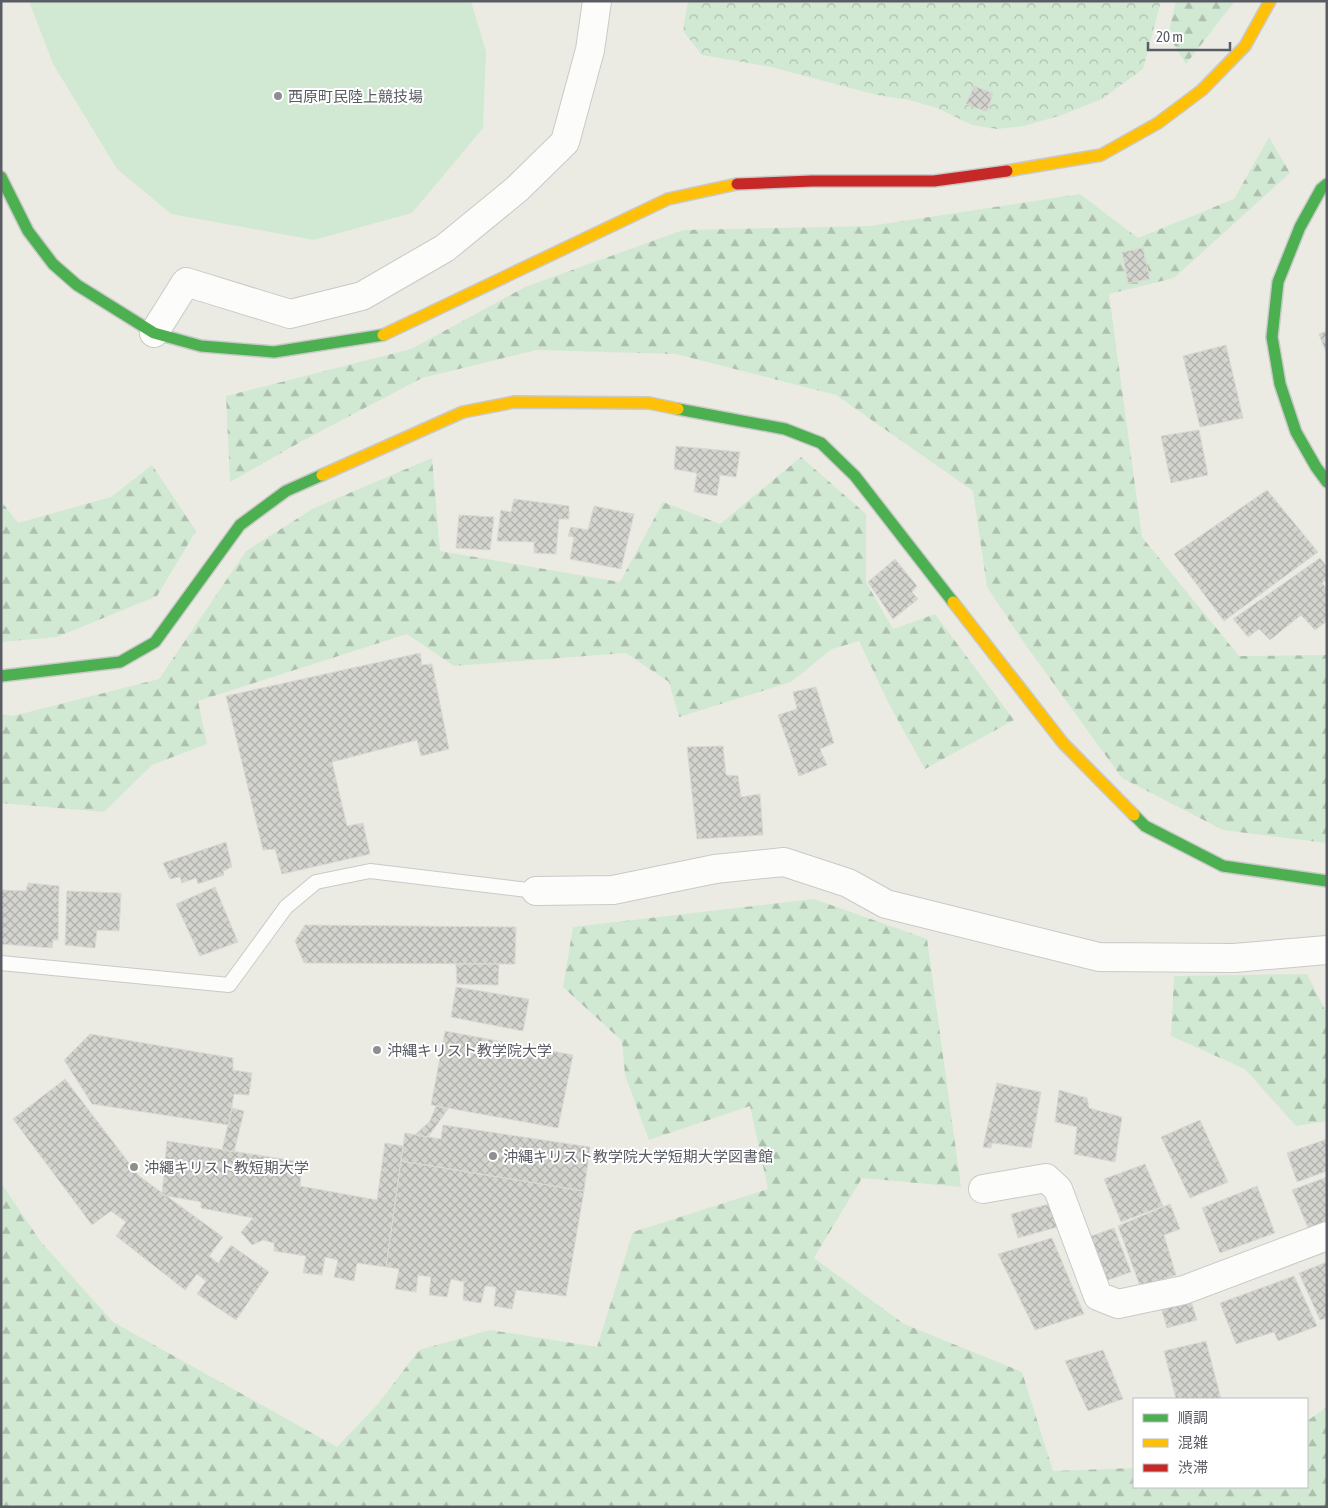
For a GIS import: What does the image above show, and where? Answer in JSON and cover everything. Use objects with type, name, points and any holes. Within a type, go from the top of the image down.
[{"type":"street","points":[[154,334],[186,282],[290,314],[362,296],[444,248],[517,188],[565,142],[590,50],[596,1]]},
{"type":"street","points":[[1,177],[28,231],[52,264],[77,285],[154,334],[201,346],[274,352],[386,334],[668,199],[731,184],[812,181],[934,181],[1025,169],[1101,155],[1158,123],[1202,90],[1245,46],[1270,1]]},
{"type":"street","points":[[1327,184],[1321,189],[1300,227],[1278,282],[1272,337],[1280,384],[1296,432],[1327,482]]},
{"type":"street","points":[[1,676],[120,662],[154,642],[240,525],[286,491],[464,412],[514,402],[649,403],[785,429],[821,443],[855,476],[1063,743],[1145,826],[1223,866],[1327,881]]},
{"type":"street","points":[[536,891],[614,890],[715,869],[784,862],[848,883],[886,904],[1099,957],[1234,958],[1327,950]]},
{"type":"street","points":[[983,1189],[1046,1178],[1058,1189],[1098,1296],[1118,1304],[1184,1290],[1327,1236]]},
{"type":"lane","points":[[1,963],[229,985],[286,907],[316,882],[370,871],[536,891]]},
{"type":"green space","name":"西原町民陸上競技場","points":[[29,1],[471,1],[486,52],[483,128],[412,213],[314,240],[171,214],[117,169],[53,64]]},
{"type":"green space","points":[[688,1],[1161,1],[1143,69],[1102,99],[1062,115],[1024,126],[996,129],[972,125],[937,108],[909,100],[877,95],[771,67],[702,55],[683,31]]},
{"type":"green space","points":[[1176,1],[1235,1],[1186,64],[1168,35]]},
{"type":"green space","points":[[1269,137],[1290,173],[1174,278],[1109,294],[1142,537],[1239,656],[1327,655],[1327,843],[1223,830],[1122,778],[1027,647],[987,587],[973,491],[836,395],[676,354],[536,350],[422,378],[304,440],[230,482],[226,396],[411,349],[525,287],[683,230],[870,226],[1080,194],[1138,238],[1234,199]]},
{"type":"green space","points":[[801,457],[866,514],[866,582],[893,629],[935,614],[1014,720],[925,769],[890,706],[859,641],[832,649],[791,682],[679,717],[669,682],[626,653],[454,666],[407,634],[198,701],[207,744],[152,765],[104,812],[1,803],[1,714],[13,716],[159,679],[246,551],[314,508],[432,458],[440,551],[620,582],[663,502],[720,524]]},
{"type":"green space","points":[[152,465],[196,531],[157,596],[57,637],[1,642],[1,501],[18,523],[111,497]]},
{"type":"green space","points":[[814,899],[927,939],[961,1187],[862,1178],[814,1258],[904,1324],[1022,1372],[1053,1471],[1133,1468],[1133,1488],[1308,1488],[1308,1420],[1327,1407],[1327,1507],[1,1507],[1,1183],[41,1242],[113,1322],[337,1447],[378,1404],[419,1350],[490,1330],[597,1347],[633,1232],[768,1189],[750,1106],[649,1140],[625,1075],[622,1041],[563,987],[573,927]]},
{"type":"green space","points":[[1307,974],[1327,1014],[1327,1121],[1296,1126],[1245,1069],[1171,1036],[1174,976]]},
{"type":"building","points":[[974,86],[993,93],[987,112],[966,104]]},
{"type":"building","points":[[1143,248],[1150,279],[1128,283],[1122,252]]},
{"type":"building","points":[[1327,331],[1327,355],[1319,334]]},
{"type":"building","points":[[1226,345],[1243,418],[1200,427],[1183,356]]},
{"type":"building","points":[[1199,430],[1208,475],[1171,483],[1161,436]]},
{"type":"building","points":[[676,446],[740,452],[736,477],[720,475],[717,496],[694,492],[697,473],[674,469]]},
{"type":"building","points":[[1267,490],[1318,552],[1224,621],[1174,554]]},
{"type":"building","points":[[514,499],[569,506],[569,519],[559,519],[556,554],[534,553],[534,542],[497,541],[501,510],[511,512]]},
{"type":"building","points":[[594,506],[634,514],[621,569],[570,559],[574,537],[568,536],[571,527],[588,530]]},
{"type":"building","points":[[459,515],[494,517],[490,550],[456,548]]},
{"type":"building","points":[[1320,558],[1327,567],[1327,579],[1322,583],[1327,589],[1327,621],[1315,630],[1301,615],[1270,640],[1259,629],[1248,637],[1233,619]]},
{"type":"building","points":[[895,559],[917,586],[912,592],[918,599],[893,619],[868,582]]},
{"type":"building","points":[[420,653],[422,665],[432,664],[449,749],[421,756],[417,740],[332,762],[347,826],[363,823],[370,854],[282,874],[275,849],[263,850],[226,696]]},
{"type":"building","points":[[816,687],[834,743],[820,749],[827,765],[799,776],[778,715],[797,709],[793,692]]},
{"type":"building","points":[[723,746],[726,775],[738,776],[741,797],[760,794],[763,835],[697,839],[687,747]]},
{"type":"building","points":[[226,842],[232,867],[223,871],[224,875],[198,884],[196,878],[182,883],[180,877],[170,879],[163,863]]},
{"type":"building","points":[[28,883],[59,886],[58,940],[53,940],[52,948],[1,944],[1,890],[26,891]]},
{"type":"building","points":[[215,887],[238,942],[200,956],[176,904]]},
{"type":"building","points":[[67,891],[121,893],[119,931],[97,930],[95,948],[65,945]]},
{"type":"building","points":[[305,925],[516,927],[515,964],[304,963],[295,941]]},
{"type":"building","points":[[456,964],[499,964],[498,985],[457,984]]},
{"type":"building","points":[[456,987],[529,999],[523,1031],[451,1017]]},
{"type":"building","points":[[445,1031],[573,1055],[558,1128],[431,1105]]},
{"type":"building","points":[[90,1034],[233,1058],[233,1070],[252,1073],[249,1095],[234,1094],[229,1125],[92,1104],[64,1060]]},
{"type":"building","points":[[65,1079],[139,1176],[223,1237],[209,1256],[218,1263],[231,1245],[269,1272],[236,1320],[197,1294],[206,1281],[197,1274],[185,1290],[116,1236],[126,1222],[111,1211],[92,1225],[13,1119]]},
{"type":"building","points":[[997,1083],[1041,1092],[1031,1148],[992,1143],[991,1148],[983,1147]]},
{"type":"building","points":[[1059,1090],[1087,1098],[1089,1108],[1122,1117],[1115,1162],[1074,1154],[1077,1127],[1055,1122]]},
{"type":"building","points":[[436,1106],[448,1109],[428,1137],[415,1135],[430,1121]]},
{"type":"building","points":[[232,1108],[244,1111],[234,1152],[222,1150]]},
{"type":"building","points":[[1200,1120],[1228,1182],[1190,1198],[1161,1137]]},
{"type":"building","points":[[443,1125],[590,1147],[584,1191],[401,1161],[405,1133],[441,1139]]},
{"type":"building","points":[[1327,1139],[1327,1171],[1297,1182],[1287,1153]]},
{"type":"building","points":[[167,1141],[302,1162],[300,1186],[377,1200],[385,1143],[403,1146],[386,1267],[357,1263],[354,1281],[334,1277],[338,1260],[325,1257],[322,1275],[303,1273],[306,1256],[274,1251],[274,1243],[263,1240],[252,1245],[241,1232],[253,1218],[201,1208],[201,1202],[162,1195]]},
{"type":"building","points":[[401,1161],[584,1191],[566,1296],[516,1290],[512,1309],[494,1306],[496,1287],[485,1286],[481,1303],[463,1300],[464,1282],[451,1279],[447,1297],[429,1295],[431,1277],[418,1275],[416,1292],[395,1289],[399,1269],[386,1267]]},
{"type":"building","points":[[1145,1164],[1163,1206],[1121,1222],[1104,1179]]},
{"type":"building","points":[[1327,1177],[1327,1224],[1309,1230],[1292,1190]]},
{"type":"building","points":[[1257,1186],[1275,1233],[1220,1253],[1202,1208]]},
{"type":"building","points":[[1053,1203],[1061,1226],[1018,1238],[1011,1214]]},
{"type":"building","points":[[1170,1204],[1180,1229],[1164,1235],[1176,1275],[1140,1286],[1118,1226]]},
{"type":"building","points":[[1114,1228],[1131,1272],[1105,1281],[1086,1238]]},
{"type":"building","points":[[1052,1238],[1084,1314],[1035,1330],[998,1254]]},
{"type":"building","points":[[1327,1262],[1327,1318],[1320,1320],[1299,1273]]},
{"type":"building","points":[[1294,1276],[1317,1326],[1278,1341],[1274,1332],[1236,1344],[1220,1303]]},
{"type":"building","points":[[1190,1298],[1197,1320],[1167,1328],[1160,1304]]},
{"type":"building","points":[[1206,1341],[1221,1398],[1176,1398],[1164,1351]]},
{"type":"building","points":[[1103,1350],[1123,1399],[1088,1411],[1065,1361]]},
{"type":"traffic: fast","points":[[1,177],[28,231],[53,264],[77,285],[154,333],[201,346],[274,352],[383,335]]},
{"type":"traffic: fast","points":[[1327,184],[1321,189],[1300,227],[1278,282],[1272,337],[1280,384],[1296,432],[1327,482]]},
{"type":"traffic: fast","points":[[678,409],[785,429],[821,443],[855,476],[953,602]]},
{"type":"traffic: fast","points":[[1,676],[120,662],[155,642],[240,525],[286,491],[322,475]]},
{"type":"traffic: fast","points":[[1134,815],[1145,826],[1223,866],[1327,881]]},
{"type":"traffic: slow","points":[[1007,171],[1101,155],[1158,123],[1202,90],[1245,46],[1270,1]]},
{"type":"traffic: slow","points":[[383,335],[668,199],[737,184]]},
{"type":"traffic: slow","points":[[322,475],[463,412],[514,402],[649,403],[678,409]]},
{"type":"traffic: slow","points":[[953,602],[1063,743],[1134,815]]},
{"type":"traffic: jam","points":[[737,184],[812,181],[934,181],[1007,171]]},
{"type":"place","name":"西原町民陸上競技場","points":[[278,96]]},
{"type":"place","name":"沖縄キリスト教学院大学","points":[[377,1050]]},
{"type":"place","name":"沖縄キリスト教学院大学短期大学図書館","points":[[493,1156]]},
{"type":"place","name":"沖繩キリスト教短期大学","points":[[134,1167]]}]
